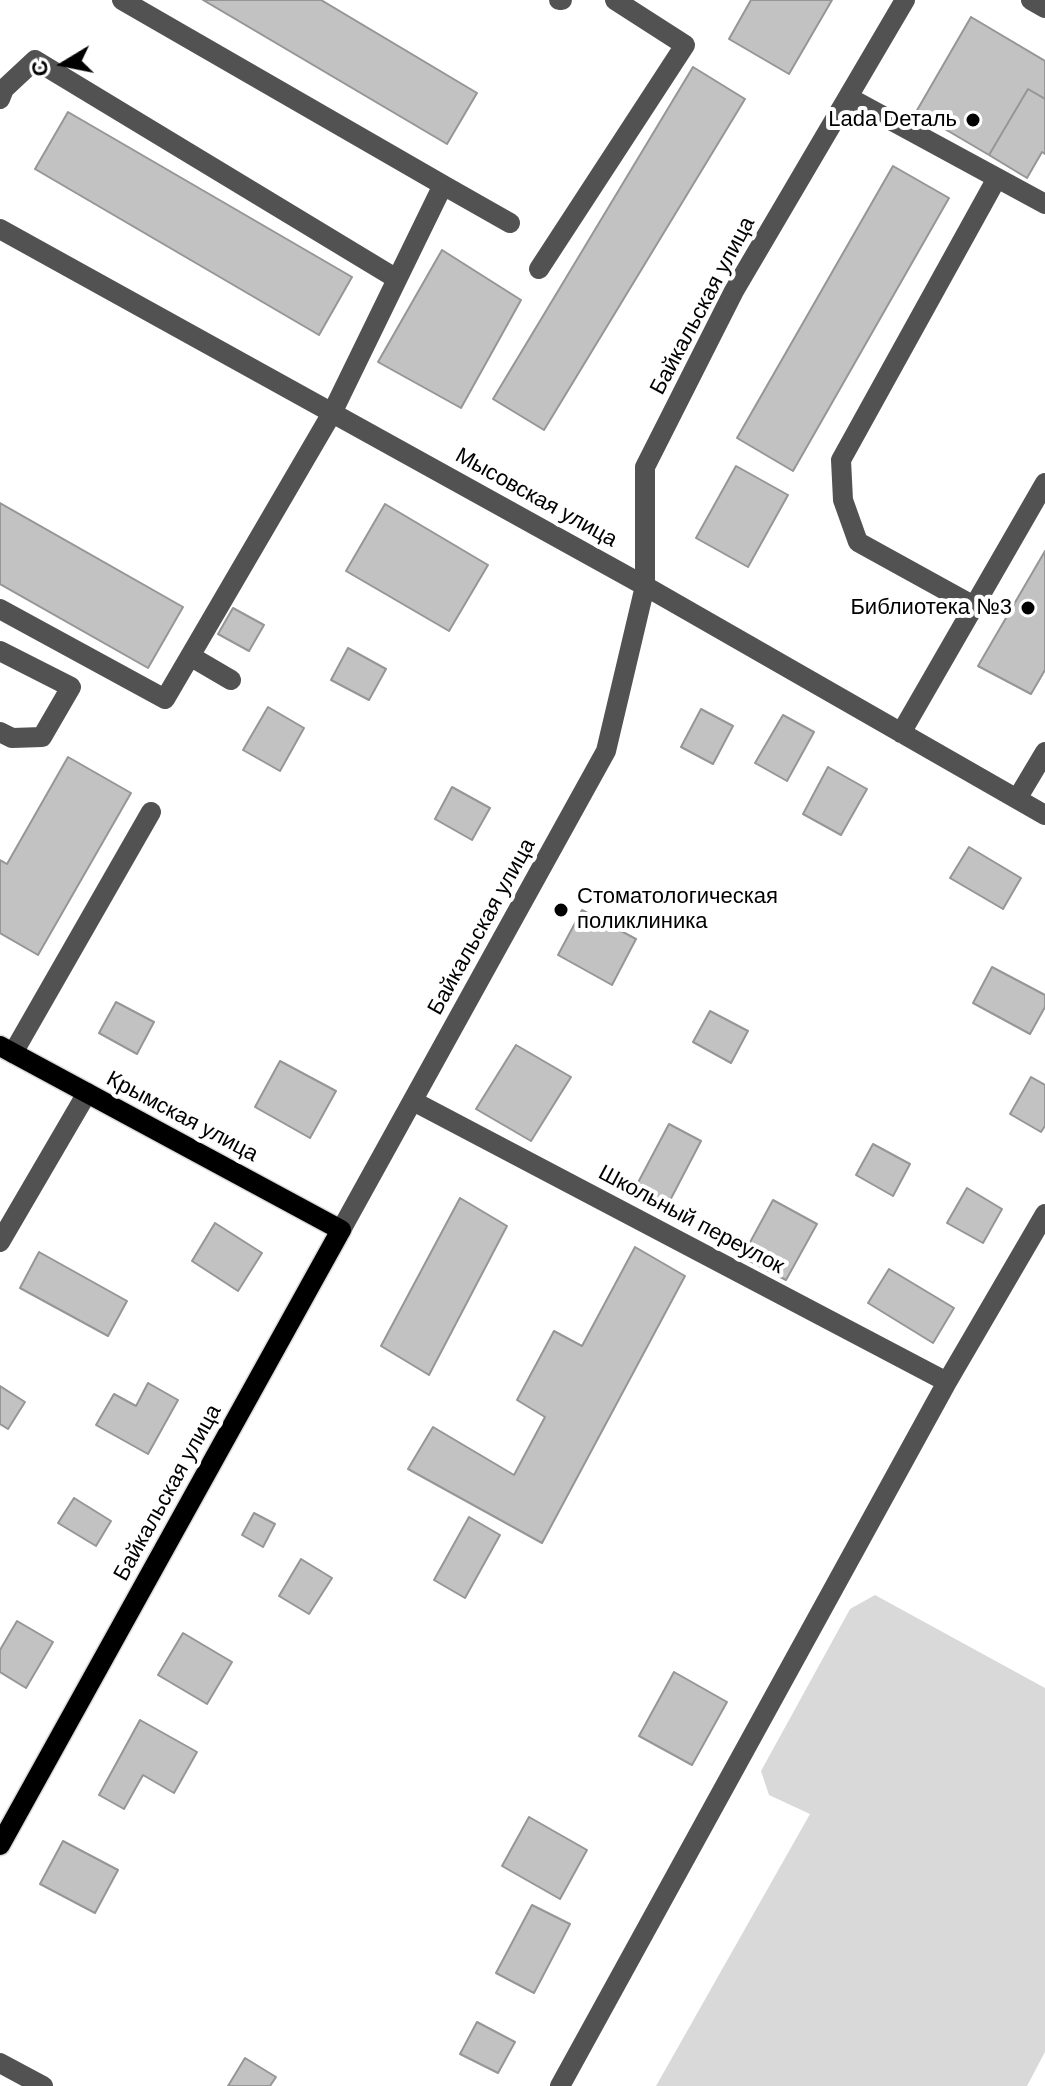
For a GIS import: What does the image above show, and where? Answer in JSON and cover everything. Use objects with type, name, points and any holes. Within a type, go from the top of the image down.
[{"type":"main road","name":"Крымская улица","points":[[6,1050],[341,1230]]},
{"type":"main road","name":"Байкальская улица","points":[[0,1845],[341,1230]]},
{"type":"street","points":[[122,0],[510,223]]},
{"type":"street","points":[[539,269],[685,45],[615,0]]},
{"type":"street","name":"Байкальская улица","points":[[341,1230],[606,751],[645,586],[645,467],[734,291],[905,0]]},
{"type":"street","points":[[1031,0],[1045,8]]},
{"type":"street","points":[[0,99],[4,89],[35,60],[397,279]]},
{"type":"street","points":[[848,97],[1045,204]]},
{"type":"street","points":[[974,606],[858,542],[843,500],[841,460],[997,178]]},
{"type":"street","points":[[0,609],[165,699],[332,413],[443,185]]},
{"type":"street","name":"Мысовская улица","points":[[0,229],[645,586],[1045,815]]},
{"type":"street","points":[[901,733],[1045,483]]},
{"type":"street","points":[[0,651],[71,687],[42,737],[12,738],[0,732]]},
{"type":"street","points":[[190,656],[231,680]]},
{"type":"street","points":[[1017,799],[1045,752]]},
{"type":"street","points":[[6,1050],[151,812]]},
{"type":"street","points":[[0,1242],[87,1093]]},
{"type":"street","name":"Школьный переулок","points":[[413,1101],[947,1382]]},
{"type":"street","points":[[560,2086],[947,1382],[1045,1214]]},
{"type":"street","points":[[0,2063],[43,2086]]},
{"type":"shaded area","points":[[875,1595],[1045,1688],[1045,2052],[1027,2086],[656,2086],[810,1814],[769,1795],[761,1771],[850,1609]]},
{"type":"building","points":[[203,0],[321,0],[477,93],[447,144]]},
{"type":"building","points":[[751,0],[832,0],[789,74],[729,39]]},
{"type":"building","points":[[971,17],[1045,61],[1045,99],[1028,89],[989,155],[916,112]]},
{"type":"building","points":[[693,67],[745,99],[544,430],[493,399]]},
{"type":"building","points":[[1028,89],[1045,99],[1045,154],[1042,152],[1027,178],[989,155]]},
{"type":"building","points":[[68,112],[352,277],[319,335],[35,169]]},
{"type":"building","points":[[893,166],[949,198],[793,471],[737,438]]},
{"type":"building","points":[[442,250],[521,300],[461,408],[378,362]]},
{"type":"building","points":[[736,466],[788,495],[748,567],[696,538]]},
{"type":"building","points":[[0,503],[183,607],[148,668],[0,584]]},
{"type":"building","points":[[385,504],[488,565],[449,631],[346,571]]},
{"type":"building","name":"Библиотека №3","points":[[1045,551],[1045,670],[1031,694],[978,666]]},
{"type":"building","points":[[233,608],[264,625],[249,651],[218,634]]},
{"type":"building","points":[[348,648],[386,669],[369,700],[331,680]]},
{"type":"building","points":[[268,707],[304,728],[280,771],[243,750]]},
{"type":"building","points":[[701,709],[733,726],[713,764],[681,747]]},
{"type":"building","points":[[783,715],[814,732],[787,781],[755,763]]},
{"type":"building","points":[[68,757],[131,793],[38,955],[0,933],[0,860],[7,864]]},
{"type":"building","points":[[828,767],[867,789],[841,835],[803,814]]},
{"type":"building","points":[[452,787],[490,808],[472,840],[435,819]]},
{"type":"building","points":[[969,847],[1021,878],[1003,909],[950,878]]},
{"type":"building","points":[[582,910],[636,939],[612,985],[558,955]]},
{"type":"building","points":[[992,967],[1045,995],[1045,1007],[1030,1034],[973,1003]]},
{"type":"building","points":[[116,1002],[154,1022],[137,1054],[99,1033]]},
{"type":"building","points":[[710,1011],[748,1031],[731,1063],[693,1042]]},
{"type":"building","points":[[516,1045],[571,1077],[531,1141],[476,1109]]},
{"type":"building","points":[[280,1061],[336,1091],[310,1138],[255,1107]]},
{"type":"building","points":[[1031,1077],[1045,1085],[1045,1126],[1041,1132],[1010,1114]]},
{"type":"building","points":[[669,1124],[701,1141],[665,1210],[633,1192]]},
{"type":"building","points":[[873,1144],[910,1164],[893,1196],[856,1175]]},
{"type":"building","points":[[967,1188],[1002,1209],[983,1243],[947,1223]]},
{"type":"building","points":[[460,1198],[507,1226],[429,1375],[381,1346]]},
{"type":"building","points":[[773,1200],[817,1224],[786,1280],[742,1257]]},
{"type":"building","points":[[215,1223],[262,1253],[238,1291],[192,1261]]},
{"type":"building","points":[[635,1247],[685,1276],[542,1543],[408,1469],[433,1427],[514,1475],[545,1417],[517,1400],[554,1331],[582,1346]]},
{"type":"building","points":[[39,1252],[127,1301],[108,1336],[20,1288]]},
{"type":"building","points":[[889,1269],[954,1308],[933,1343],[868,1303]]},
{"type":"building","points":[[148,1383],[178,1400],[148,1454],[96,1425],[114,1394],[136,1406]]},
{"type":"building","points":[[0,1386],[25,1402],[8,1429],[0,1424]]},
{"type":"building","points":[[74,1498],[111,1521],[96,1546],[58,1523]]},
{"type":"building","points":[[254,1513],[275,1524],[263,1547],[242,1535]]},
{"type":"building","points":[[469,1517],[500,1535],[465,1598],[434,1580]]},
{"type":"building","points":[[301,1559],[332,1578],[309,1614],[279,1596]]},
{"type":"building","points":[[17,1621],[53,1642],[26,1688],[0,1672],[0,1650]]},
{"type":"building","points":[[183,1633],[232,1662],[207,1704],[158,1675]]},
{"type":"building","points":[[674,1672],[727,1702],[692,1765],[639,1736]]},
{"type":"building","points":[[140,1720],[197,1752],[174,1793],[143,1775],[124,1809],[99,1795]]},
{"type":"building","points":[[529,1817],[587,1850],[560,1899],[502,1866]]},
{"type":"building","points":[[63,1841],[118,1870],[95,1913],[40,1884]]},
{"type":"building","points":[[532,1905],[570,1924],[534,1993],[496,1973]]},
{"type":"building","points":[[477,2022],[515,2042],[498,2073],[460,2054]]},
{"type":"building","points":[[245,2058],[276,2077],[270,2086],[228,2086]]},
{"type":"place","name":"Lada Dеталь","points":[[973,120]]},
{"type":"place","name":"Библиотека №3","points":[[1028,608]]},
{"type":"place","name":"Стоматологическая поликлиника","points":[[561,910]]}]
